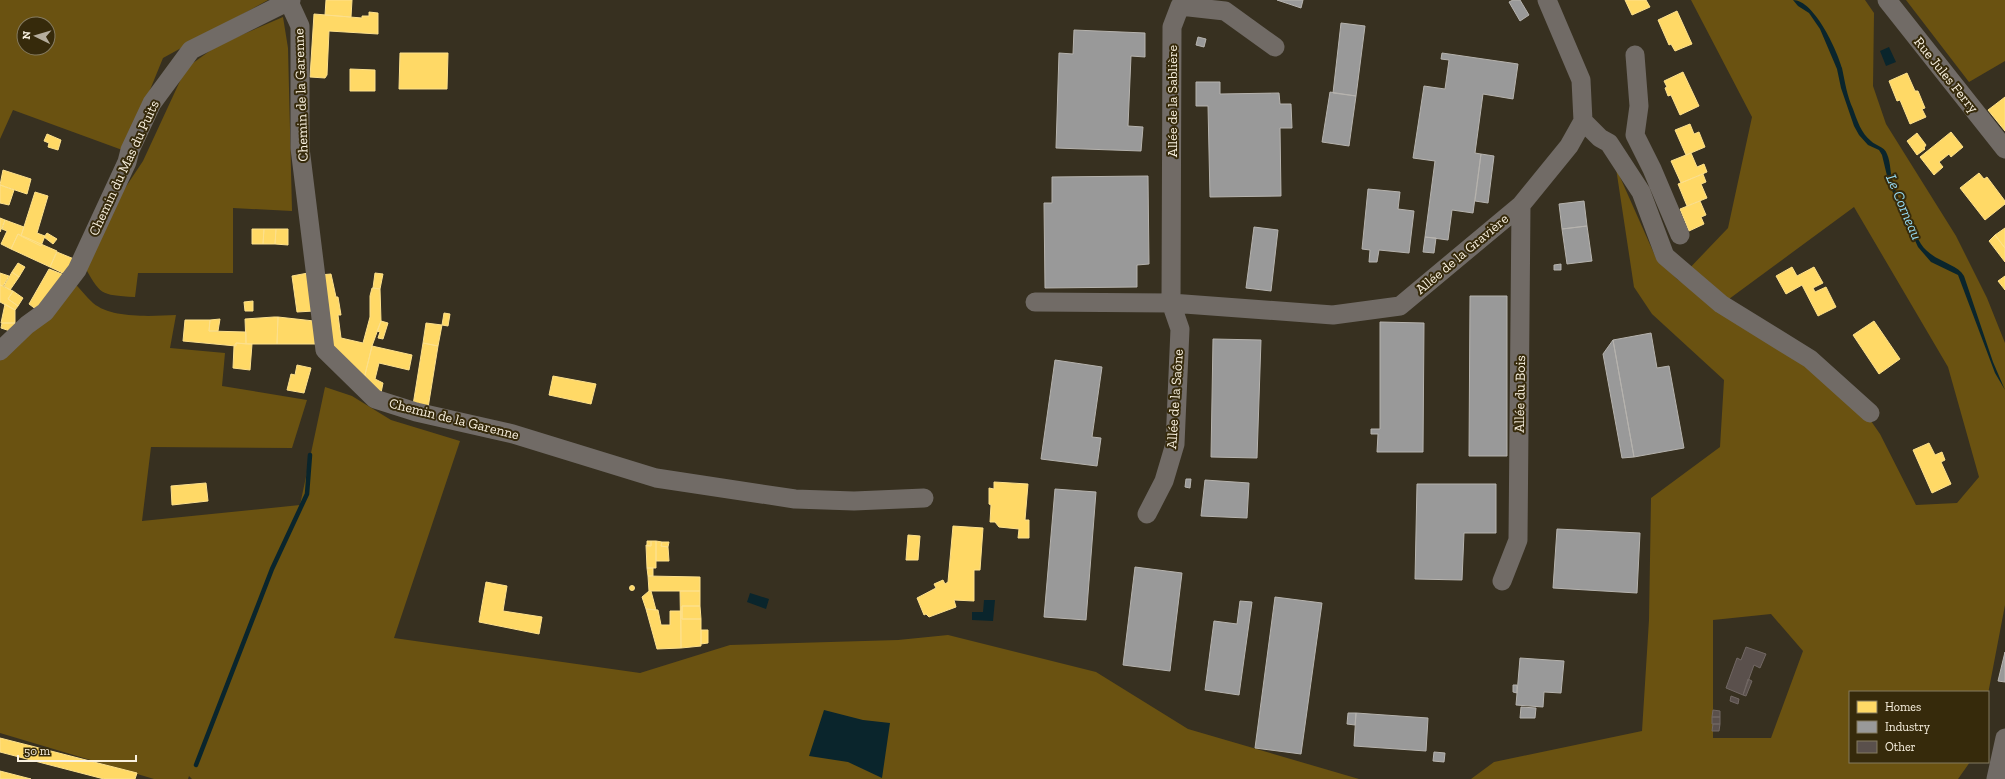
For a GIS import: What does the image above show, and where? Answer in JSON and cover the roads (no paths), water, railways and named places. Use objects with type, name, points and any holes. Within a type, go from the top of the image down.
[{"type":"street","points":[[1547,0],[1581,80],[1583,121],[1600,138],[1610,143],[1641,192],[1665,256],[1721,304],[1810,359],[1870,413]]},
{"type":"street","name":"Rue Jules Ferry","points":[[1887,0],[2005,149]]},
{"type":"street","name":"Chemin du Mas du Puits","points":[[0,351],[27,326],[45,312],[77,270],[127,162],[130,150],[152,103],[191,50],[249,19],[290,1]]},
{"type":"street","name":"Chemin de la Garenne","points":[[290,1],[300,26],[300,148],[325,350],[375,398],[416,412],[513,434],[656,478],[795,499],[854,501],[924,498]]},
{"type":"street","name":"Allée de la Sablière","points":[[1171,303],[1172,27],[1180,6],[1225,12],[1274,47]]},
{"type":"street","points":[[1635,54],[1639,106],[1635,135],[1680,235]]},
{"type":"street","name":"Allée de la Gravière","points":[[1171,303],[1334,314],[1400,306],[1522,205],[1569,146],[1583,121]]},
{"type":"street","points":[[1610,143],[1635,135]]},
{"type":"street","name":"Allée du Bois","points":[[1502,581],[1518,540],[1522,205]]},
{"type":"street","points":[[1035,302],[1171,303]]},
{"type":"street","name":"Allée de la Saône","points":[[1147,514],[1164,481],[1175,444],[1180,329],[1171,303]]},
{"type":"street","points":[[1996,779],[2005,738]]},
{"type":"water","points":[[1793,0],[1801,2],[1809,8],[1824,27],[1842,68],[1846,89],[1858,122],[1868,138],[1886,151],[1892,180],[1896,191],[1909,222],[1921,244],[1932,255],[1956,268],[1964,276],[1993,362],[2005,390],[1995,373],[1958,275],[1931,262],[1918,247],[1889,184],[1882,155],[1879,150],[1868,145],[1859,135],[1854,126],[1841,88],[1837,69],[1820,29],[1809,13],[1798,6]]},
{"type":"water","points":[[1889,47],[1896,62],[1886,66],[1880,51]]},
{"type":"water","points":[[750,593],[769,599],[766,609],[747,602]]},
{"type":"water","points":[[984,600],[995,600],[993,621],[972,620],[972,612],[983,612]]},
{"type":"water","points":[[824,710],[863,720],[890,723],[882,778],[848,762],[809,756]]},
{"type":"waterway","points":[[196,765],[272,569],[307,494],[310,455]]},
{"type":"water label","name":"Le Corneau","points":[[1904,207]]}]
